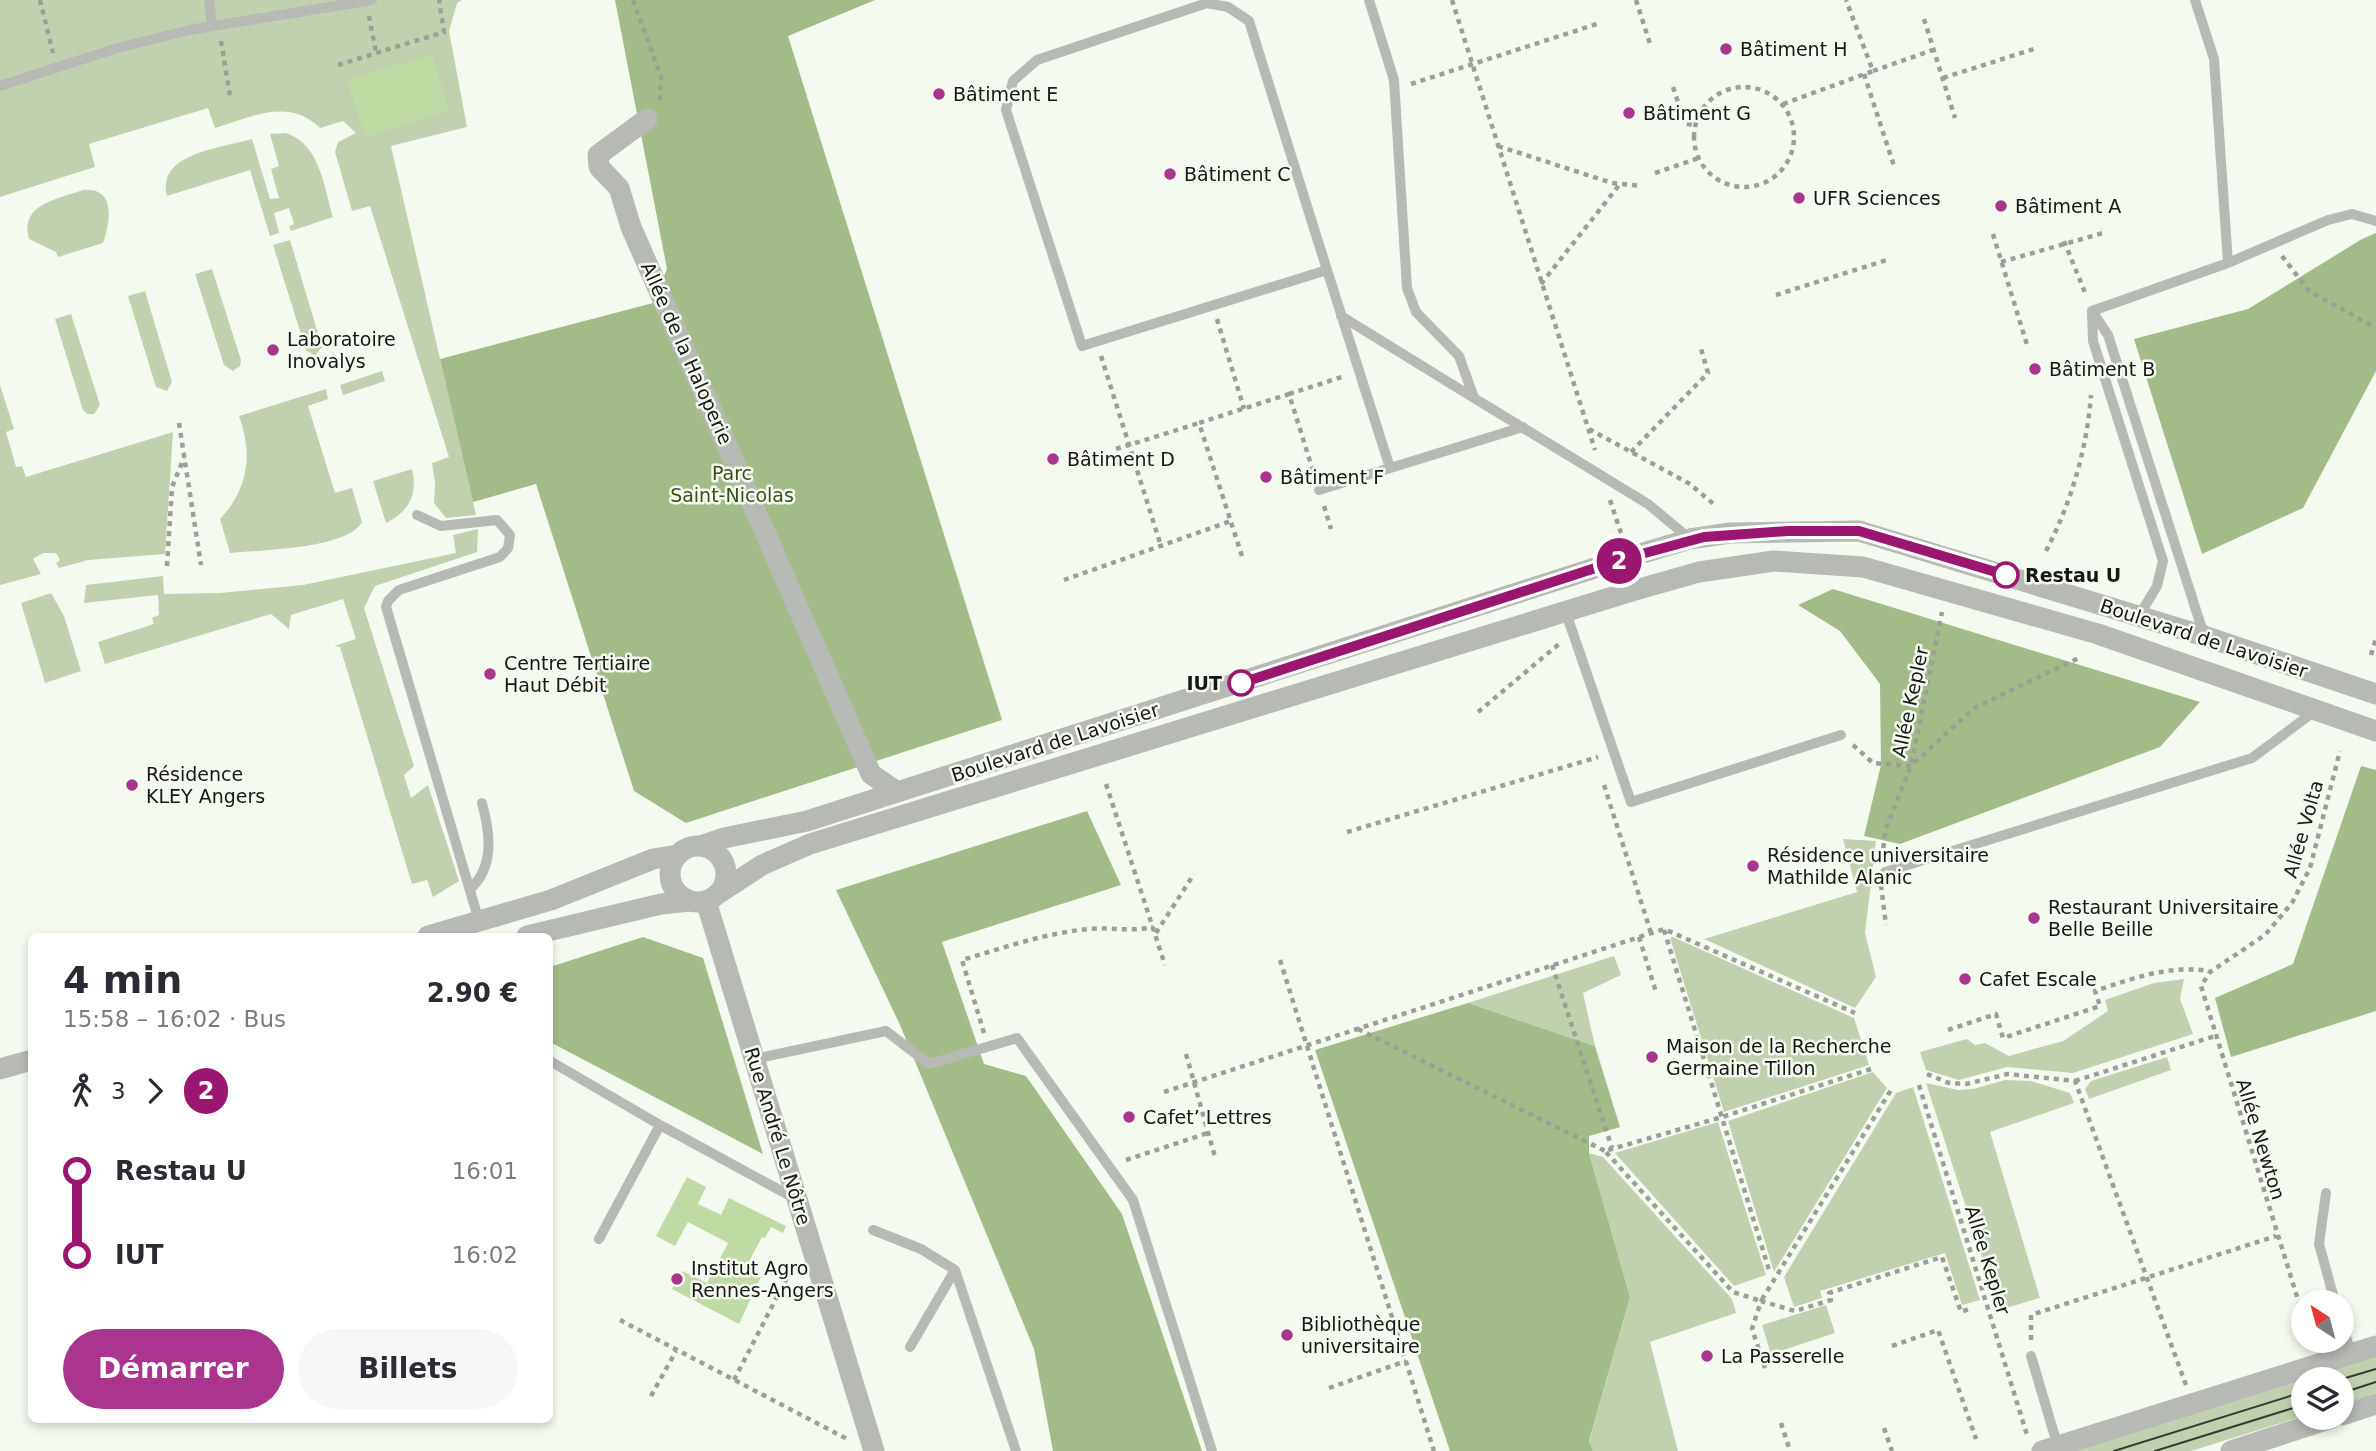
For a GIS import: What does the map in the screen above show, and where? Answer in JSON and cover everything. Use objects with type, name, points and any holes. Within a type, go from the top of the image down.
[{"type":"street","name":"Allée de la Haloperie","points":[[647,119],[607,145],[598,155],[599,167],[619,188],[631,227],[872,774],[897,792]]},
{"type":"street","name":"Boulevard de Lavoisier","points":[[701,846],[724,838],[807,821],[1690,539],[1753,532],[1859,531],[2204,636],[2376,694]]},
{"type":"street","name":"Boulevard de Lavoisier","points":[[540,933],[661,904],[704,899],[762,865],[810,844],[1348,681],[1413,656],[1699,572],[1735,565],[1811,562],[1863,567],[2098,634],[2376,731]]},
{"type":"street","points":[[438,933],[551,900],[653,859],[678,855],[688,848],[701,846],[712,850],[723,863],[725,880],[704,899],[676,892],[670,870],[678,855]]},
{"type":"street","name":"Rue André Le Nôtre","points":[[704,899],[798,1199],[867,1448]]},
{"type":"street","points":[[0,1069],[28,1061]]},
{"type":"street","points":[[2043,1447],[2376,1346]]},
{"type":"street","points":[[2354,1411],[2376,1404]]},
{"type":"street","points":[[2231,1451],[2295,1430]]},
{"type":"lane","points":[[209,0],[215,24]]},
{"type":"lane","points":[[1369,0],[1395,89],[1407,288],[1416,312],[1459,356],[1474,398]]},
{"type":"lane","points":[[2195,0],[2214,59],[2228,263]]},
{"type":"lane","points":[[0,86],[215,24],[250,22],[369,1]]},
{"type":"lane","points":[[1327,270],[1082,346],[1006,110],[1013,81],[1037,60],[1208,4],[1228,7],[1249,21],[1390,468]]},
{"type":"lane","points":[[2092,311],[2228,263],[2328,220],[2352,214],[2376,221]]},
{"type":"lane","points":[[2092,311],[2093,341],[2163,561],[2157,586],[2139,616]]},
{"type":"lane","points":[[2092,311],[2109,335],[2204,636]]},
{"type":"lane","points":[[1342,316],[1648,503],[1690,539]]},
{"type":"lane","points":[[1319,490],[1523,427]]},
{"type":"lane","points":[[417,515],[441,526],[497,520],[510,535],[509,548],[500,557],[398,590],[388,600],[386,607],[479,921]]},
{"type":"lane","points":[[1566,613],[1631,802],[1841,735]]},
{"type":"lane","points":[[1882,875],[2252,758],[2315,711]]},
{"type":"lane","points":[[470,889],[483,874],[488,856],[487,828],[482,803]]},
{"type":"lane","points":[[754,1059],[886,1031],[929,1064],[1017,1038],[1133,1200],[1212,1451]]},
{"type":"lane","points":[[553,1063],[660,1125],[798,1199]]},
{"type":"lane","points":[[599,1239],[660,1125]]},
{"type":"lane","points":[[2326,1193],[2319,1244],[2332,1290]]},
{"type":"lane","points":[[873,1230],[920,1249],[955,1270],[1016,1451]]},
{"type":"lane","points":[[910,1347],[955,1270]]},
{"type":"lane","points":[[2031,1356],[2043,1447]]},
{"type":"path","points":[[40,0],[56,68]]},
{"type":"path","points":[[338,65],[444,32],[439,0]]},
{"type":"path","points":[[633,0],[663,86],[659,104],[647,119]]},
{"type":"path","points":[[1452,0],[1599,461]]},
{"type":"path","points":[[1636,0],[1651,47]]},
{"type":"path","points":[[1846,0],[1873,71]]},
{"type":"path","points":[[369,1],[376,53]]},
{"type":"path","points":[[1924,19],[1955,118]]},
{"type":"path","points":[[1395,89],[1600,23]]},
{"type":"path","points":[[215,24],[230,96]]},
{"type":"path","points":[[1943,78],[2037,48]]},
{"type":"path","points":[[1783,104],[1933,50]]},
{"type":"path","points":[[1864,74],[1894,166]]},
{"type":"path","points":[[1752,85],[1783,104],[1796,129],[1790,160],[1768,183],[1736,188],[1707,174],[1693,145],[1698,113],[1720,90],[1752,85]]},
{"type":"path","points":[[1673,88],[1685,122],[1696,126]]},
{"type":"path","points":[[1497,146],[1620,184],[1642,186]]},
{"type":"path","points":[[1655,173],[1699,158]]},
{"type":"path","points":[[1541,284],[1620,184]]},
{"type":"path","points":[[2001,262],[2103,233],[2102,229]]},
{"type":"path","points":[[1993,234],[2028,348]]},
{"type":"path","points":[[2064,242],[2092,311]]},
{"type":"path","points":[[2273,244],[2309,291],[2376,328]]},
{"type":"path","points":[[1776,295],[1890,259]]},
{"type":"path","points":[[1213,304],[1244,409]]},
{"type":"path","points":[[1096,342],[1161,546]]},
{"type":"path","points":[[1631,452],[1708,373],[1700,345]]},
{"type":"path","points":[[1116,449],[1359,372]]},
{"type":"path","points":[[2046,551],[2071,489],[2088,433],[2092,382]]},
{"type":"path","points":[[1289,394],[1331,529]]},
{"type":"path","points":[[179,423],[201,565]]},
{"type":"path","points":[[1199,423],[1242,556]]},
{"type":"path","points":[[1588,428],[1689,484],[1716,506]]},
{"type":"path","points":[[167,566],[172,487],[184,457]]},
{"type":"path","points":[[1607,490],[1621,533]]},
{"type":"path","points":[[1064,580],[1231,521]]},
{"type":"path","name":"Allée Kepler","points":[[1886,925],[1882,875],[1885,828],[1911,766],[1942,611]]},
{"type":"path","points":[[2371,655],[2376,638]]},
{"type":"path","points":[[1478,712],[1559,644]]},
{"type":"path","points":[[1841,735],[1873,763],[1911,766],[1974,708],[2081,657]]},
{"type":"path","name":"Allée Volta","points":[[2210,971],[2264,935],[2292,904],[2310,868],[2340,751]]},
{"type":"path","points":[[1347,832],[1614,752]]},
{"type":"path","points":[[1107,784],[1165,965]]},
{"type":"path","points":[[1156,934],[1194,874]]},
{"type":"path","points":[[988,1047],[962,960],[1029,940],[1066,933],[1090,929],[1135,931],[1153,926]]},
{"type":"path","points":[[1664,929],[1770,1273]]},
{"type":"path","points":[[1164,1092],[1664,929],[1855,1013]]},
{"type":"path","points":[[1639,937],[1656,992]]},
{"type":"path","points":[[1280,960],[1433,1451]]},
{"type":"path","points":[[1552,965],[1612,1148]]},
{"type":"path","points":[[1948,1030],[1996,1014],[2003,1038],[2100,1006],[2095,991],[2152,973],[2183,967],[2210,971]]},
{"type":"path","name":"Allée Newton","points":[[2210,971],[2202,981],[2201,993],[2294,1290]]},
{"type":"path","points":[[1357,1028],[1605,1151],[1733,1292],[1795,1311],[1831,1300],[1829,1293],[1942,1257],[1961,1312],[1969,1309]]},
{"type":"path","points":[[1927,1074],[1949,1083],[1966,1084],[2008,1074],[2075,1081],[2215,1036]]},
{"type":"path","points":[[1186,1054],[1215,1157]]},
{"type":"path","points":[[1605,1151],[1871,1069]]},
{"type":"path","points":[[2075,1081],[2189,1392]]},
{"type":"path","name":"Allée Kepler","points":[[1919,1085],[2043,1447]]},
{"type":"path","points":[[1765,1368],[1752,1329],[1762,1301],[1891,1090]]},
{"type":"path","points":[[1108,1166],[1208,1133]]},
{"type":"path","points":[[2031,1356],[2031,1315],[2276,1236]]},
{"type":"path","points":[[734,1380],[799,1255]]},
{"type":"path","points":[[620,1320],[867,1448]]},
{"type":"path","points":[[1892,1346],[1938,1330],[1976,1439]]},
{"type":"path","points":[[651,1396],[676,1351]]},
{"type":"path","points":[[1329,1388],[1406,1361]]},
{"type":"path","points":[[1781,1423],[1790,1451]]},
{"type":"path","points":[[1884,1428],[1892,1451]]},
{"type":"shaded area","points":[[0,0],[462,0],[457,3],[449,31],[467,127],[391,146],[476,515],[446,518],[434,503],[432,463],[449,457],[370,206],[352,211],[335,152],[338,142],[356,133],[343,121],[320,128],[296,113],[283,111],[256,115],[215,128],[208,108],[89,144],[95,167],[0,197]]},
{"type":"shaded area","points":[[432,54],[449,111],[365,137],[347,80]]},
{"type":"shaded area","points":[[286,133],[306,147],[313,157],[323,180],[333,217],[291,231],[289,226],[294,224],[289,208],[274,213],[279,233],[270,236],[250,170],[167,196],[166,182],[171,170],[181,161],[209,150],[252,139],[270,199],[279,198],[271,169],[279,166],[270,134]]},
{"type":"shaded area","points":[[83,190],[101,194],[106,200],[109,217],[103,243],[58,257],[56,252],[29,239],[27,227],[35,210],[52,200]]},
{"type":"shaded area","points":[[290,240],[322,347],[315,356],[306,350],[273,245]]},
{"type":"shaded area","points":[[212,269],[241,360],[240,366],[233,371],[224,365],[195,274]]},
{"type":"shaded area","points":[[145,291],[172,382],[167,391],[156,387],[128,296]]},
{"type":"shaded area","points":[[71,314],[100,405],[94,414],[87,414],[83,410],[55,319]]},
{"type":"shaded area","points":[[382,371],[385,381],[343,395],[340,385]]},
{"type":"shaded area","points":[[0,385],[14,429],[6,432],[16,467],[22,466],[26,477],[173,432],[165,554],[88,560],[59,568],[56,563],[60,560],[56,553],[43,553],[33,559],[41,574],[0,585]]},
{"type":"shaded area","points":[[326,389],[328,399],[308,406],[335,493],[352,488],[362,522],[354,531],[322,543],[230,553],[220,519],[237,496],[245,471],[246,444],[239,416]]},
{"type":"shaded area","points":[[412,469],[414,486],[410,501],[401,513],[386,523],[373,481]]},
{"type":"shaded area","points":[[478,529],[477,552],[375,586],[364,608],[414,766],[404,775],[411,798],[428,785],[459,881],[433,897],[427,880],[412,884],[340,647],[334,646],[356,639],[343,599],[291,615],[289,629],[271,614],[105,664],[98,642],[154,624],[152,618],[159,615],[158,595],[84,603],[86,585],[163,576],[164,594],[220,593],[303,585],[456,553],[453,535]]},
{"type":"shaded area","points":[[51,593],[64,616],[81,671],[45,683],[21,603]]},
{"type":"shaded area","points":[[1843,839],[1876,841],[1865,933],[1876,977],[1855,1008],[1704,939],[1857,892]]},
{"type":"shaded area","points":[[1673,937],[1854,1018],[1869,1065],[1724,1112],[1670,938]]},
{"type":"shaded area","points":[[1614,956],[1621,975],[1583,993],[1595,1046],[1468,1003]]},
{"type":"shaded area","points":[[2184,979],[2180,999],[2193,1034],[2073,1073],[2007,1067],[1959,1080],[1926,1070],[1920,1052],[1967,1039],[1975,1045],[1985,1043],[2009,1056],[2063,1041],[2108,1011],[2105,1000],[2154,983]]},
{"type":"shaded area","points":[[2167,1057],[2171,1070],[2089,1099],[2085,1089],[2091,1081]]},
{"type":"shaded area","points":[[1873,1072],[1887,1088],[1774,1272],[1728,1121]]},
{"type":"shaded area","points":[[2005,1080],[2031,1081],[2070,1093],[2074,1103],[1990,1132],[2040,1298],[1999,1310],[1926,1083],[1958,1090],[1973,1089]]},
{"type":"shaded area","points":[[1913,1087],[1980,1300],[1962,1305],[1945,1253],[1820,1291],[1822,1298],[1794,1307],[1784,1277],[1896,1093]]},
{"type":"shaded area","points":[[1718,1122],[1766,1275],[1734,1286],[1615,1153]]},
{"type":"shaded area","points":[[1589,1153],[1603,1157],[1732,1299],[1736,1313],[1650,1342],[1678,1451],[1593,1451],[1589,1442],[1630,1297]]},
{"type":"shaded area","points":[[687,1177],[706,1187],[698,1204],[721,1215],[729,1198],[786,1226],[783,1233],[771,1227],[765,1238],[762,1237],[745,1269],[761,1277],[739,1324],[672,1289],[682,1271],[707,1283],[728,1243],[688,1222],[675,1246],[656,1236]]},
{"type":"shaded area","points":[[1826,1305],[1835,1333],[1771,1354],[1762,1325]]},
{"type":"shaded area","points":[[2376,1356],[2376,1393],[2354,1400],[2354,1367],[2342,1367]]},
{"type":"shaded area","points":[[2291,1384],[2291,1420],[2191,1451],[2074,1451]]},
{"type":"green space","name":"Parc Saint-Nicolas","points":[[615,0],[875,0],[788,36],[1002,720],[686,823],[634,791],[536,484],[473,502],[440,359],[653,303],[667,269]]},
{"type":"green space","points":[[2376,233],[2376,371],[2303,508],[2202,554],[2134,339],[2248,309]]},
{"type":"green space","points":[[1833,589],[2200,702],[2160,747],[1900,844],[1864,836],[1881,765],[1880,684],[1840,631],[1798,605]]},
{"type":"green space","points":[[2361,766],[2376,770],[2376,1011],[2231,1057],[2215,998],[2293,964]]},
{"type":"green space","points":[[1087,811],[1121,885],[942,942],[984,1064],[1026,1076],[1122,1214],[1202,1451],[1053,1451],[1034,1349],[900,1025],[836,890]]},
{"type":"green space","points":[[643,937],[703,958],[763,1154],[553,1044],[553,966]]},
{"type":"green space","points":[[1468,1003],[1595,1046],[1620,1127],[1589,1136],[1589,1153],[1630,1297],[1589,1441],[1593,1451],[1450,1451],[1315,1050]]},
{"type":"tram line","points":[[2354,1375],[2376,1369]]},
{"type":"tram line","points":[[2354,1389],[2376,1382]]},
{"type":"tram line","points":[[2114,1451],[2291,1396]]},
{"type":"tram line","points":[[2155,1451],[2291,1409]]},
{"type":"bus line","name":"2","points":[[1241,683],[1623,559],[1690,539],[1730,533],[1859,531],[2006,575]]},
{"type":"place","name":"Bâtiment H","points":[[1726,49]]},
{"type":"place","name":"Bâtiment E","points":[[939,94]]},
{"type":"place","name":"Bâtiment G","points":[[1629,113]]},
{"type":"place","name":"Bâtiment C","points":[[1170,174]]},
{"type":"place","name":"UFR Sciences","points":[[1799,198]]},
{"type":"place","name":"Bâtiment A","points":[[2001,206]]},
{"type":"place","name":"Laboratoire Inovalys","points":[[273,350]]},
{"type":"place","name":"Bâtiment B","points":[[2035,369]]},
{"type":"place","name":"Bâtiment D","points":[[1053,459]]},
{"type":"place","name":"Bâtiment F","points":[[1266,477]]},
{"type":"place","name":"Restau U","points":[[2006,575]]},
{"type":"place","name":"Centre Tertiaire Haut Débit","points":[[490,674]]},
{"type":"place","name":"IUT","points":[[1241,683]]},
{"type":"place","name":"Résidence KLEY Angers","points":[[132,785]]},
{"type":"place","name":"Résidence universitaire Mathilde Alanic","points":[[1753,866]]},
{"type":"place","name":"Restaurant Universitaire Belle Beille","points":[[2034,918]]},
{"type":"place","name":"Cafet Escale","points":[[1965,979]]},
{"type":"place","name":"Maison de la Recherche Germaine Tillon","points":[[1652,1057]]},
{"type":"place","name":"Cafet’ Lettres","points":[[1129,1117]]},
{"type":"place","name":"Institut Agro Rennes-Angers","points":[[677,1279]]},
{"type":"place","name":"Bibliothèque universitaire","points":[[1287,1335]]},
{"type":"place","name":"La Passerelle","points":[[1707,1356]]}]
